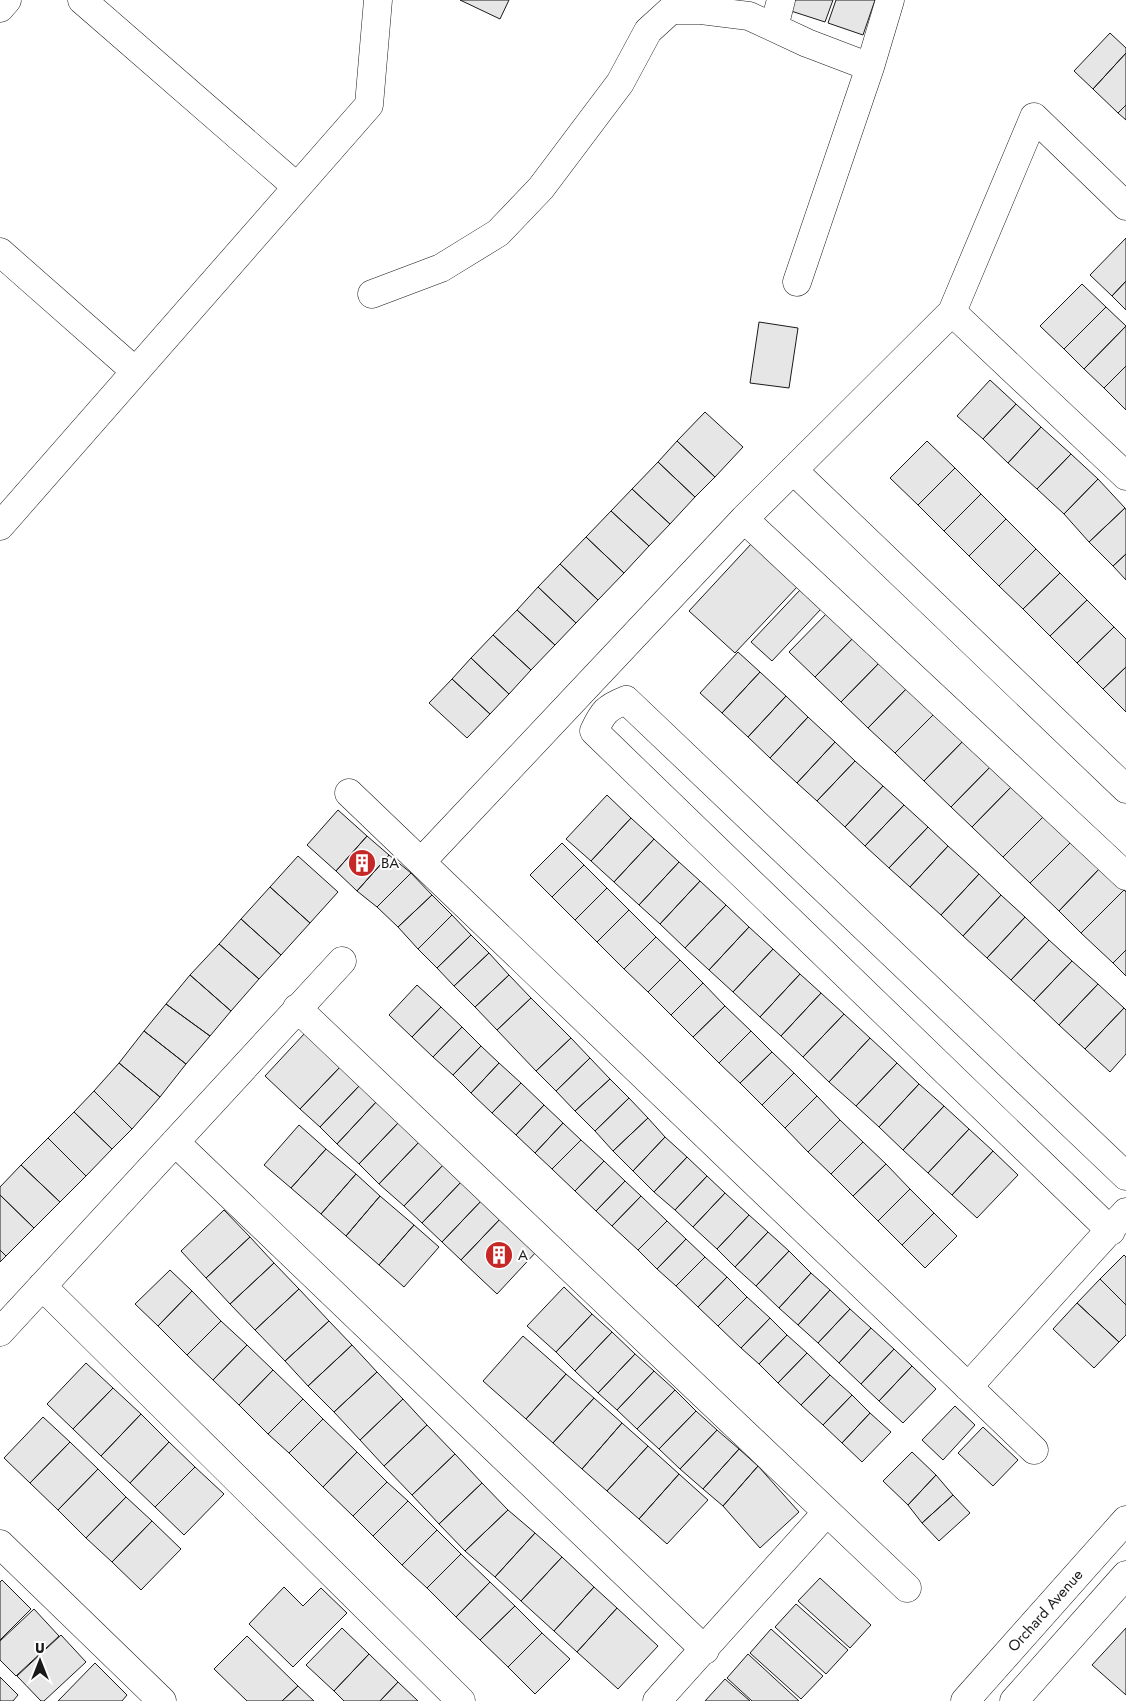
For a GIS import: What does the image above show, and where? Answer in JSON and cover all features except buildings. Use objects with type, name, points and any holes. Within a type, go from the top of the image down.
[{"type":"street","points":[[0,8],[7,0]]},
{"type":"street","points":[[82,0],[297,187]]},
{"type":"street","points":[[0,526],[368,105],[378,0]]},
{"type":"street","points":[[774,27],[781,0]]},
{"type":"street","points":[[797,282],[870,68],[890,0]]},
{"type":"street","points":[[372,294],[441,268],[498,233],[540,188],[620,83],[648,31],[672,10],[700,10],[749,16],[806,43],[870,68]]},
{"type":"street","points":[[421,862],[744,519],[952,312],[1034,117],[1126,206]]},
{"type":"street","points":[[0,252],[135,371]]},
{"type":"street","points":[[952,312],[1126,476]]},
{"type":"street","points":[[793,470],[1126,789]]},
{"type":"street","points":[[744,519],[1126,876]]},
{"type":"street","points":[[968,1387],[1118,1222],[594,731],[601,715],[613,706],[626,700],[1126,1176]]},
{"type":"street","points":[[349,793],[1034,1450]]},
{"type":"street","points":[[0,1332],[342,961]]},
{"type":"street","points":[[297,1008],[907,1588]]},
{"type":"street","points":[[175,1142],[705,1650]]},
{"type":"street","points":[[42,1286],[461,1701]]},
{"type":"street","points":[[657,1701],[705,1650],[827,1512]]},
{"type":"street","name":"Orchard Avenue","points":[[965,1701],[1126,1520]]},
{"type":"street","points":[[0,1544],[162,1701]]},
{"type":"street","points":[[1014,1701],[1126,1575]]},
{"type":"place","name":"BA","points":[[362,863]]},
{"type":"place","name":"A","points":[[499,1255]]}]
